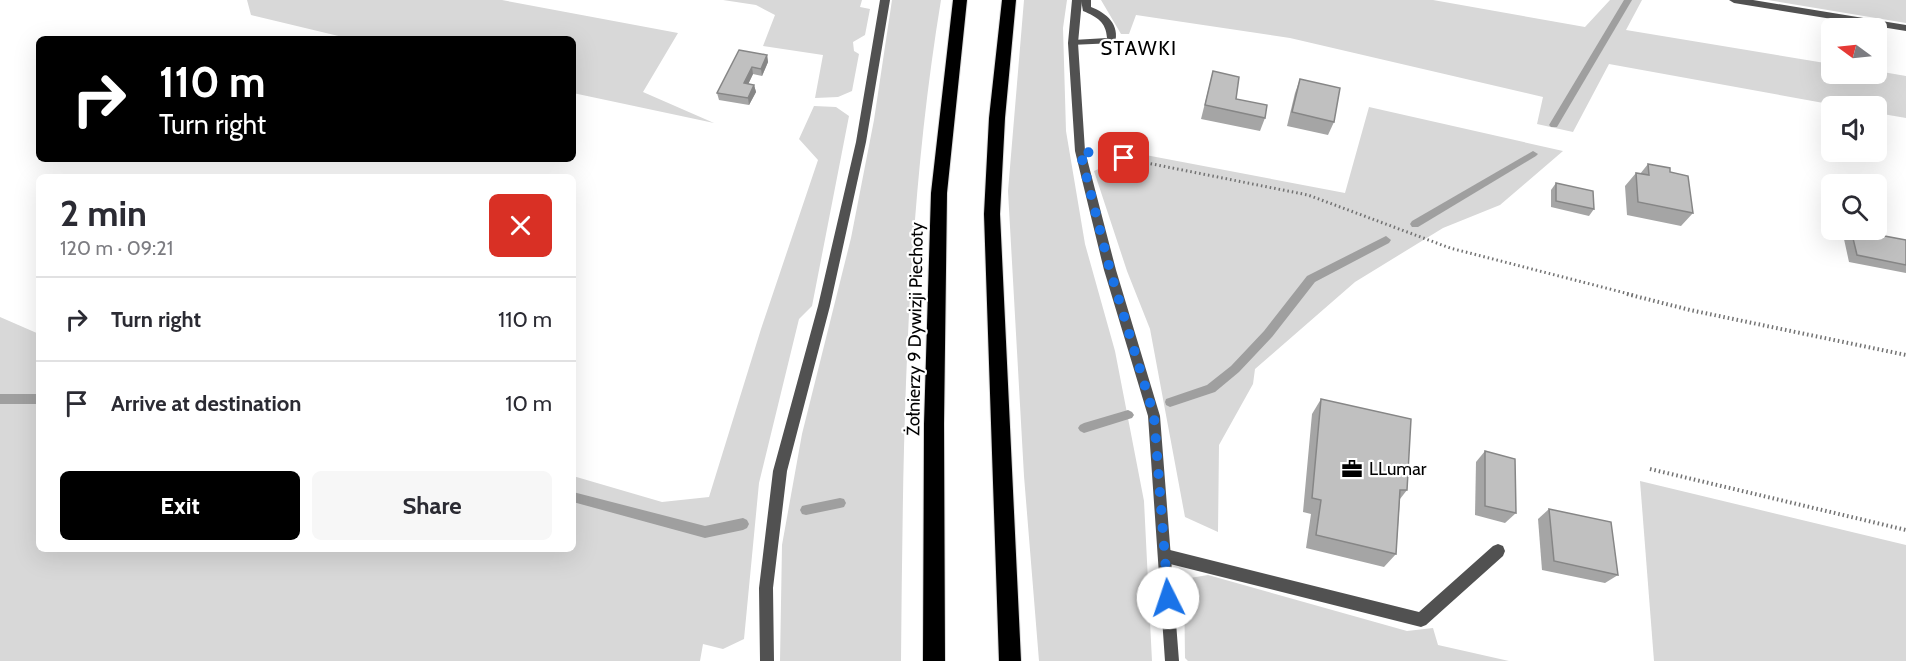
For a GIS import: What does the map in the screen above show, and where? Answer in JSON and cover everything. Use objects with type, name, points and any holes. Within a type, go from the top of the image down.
[{"type":"highway","name":"Żołnierzy 9 Dywizji Piechoty","points":[[934,661],[933,469],[939,204],[960,0]]},
{"type":"highway","points":[[1009,0],[997,118],[992,214],[1010,661]]},
{"type":"street","points":[[767,661],[766,588],[780,471],[824,306],[858,154],[885,0]]},
{"type":"street","points":[[1077,0],[1073,43],[1080,151],[1110,270],[1154,416],[1172,661]]},
{"type":"street","points":[[1073,43],[1112,41],[1111,25],[1102,14],[1086,9],[1086,0]]},
{"type":"street","points":[[1734,0],[1906,28]]},
{"type":"street","points":[[1166,556],[1421,620],[1498,551]]},
{"type":"path","points":[[1080,151],[1308,195],[1450,248],[1690,310],[1906,356]]},
{"type":"path","points":[[1650,469],[1906,530]]},
{"type":"shaded area","points":[[247,0],[502,0],[678,33],[643,92],[714,123],[576,94],[576,36],[338,36],[251,15]]},
{"type":"shaded area","points":[[723,0],[862,0],[860,7],[870,9],[865,35],[853,42],[854,51],[859,54],[852,91],[838,97],[815,98],[823,55],[763,46],[775,15],[756,5]]},
{"type":"shaded area","points":[[892,0],[941,0],[929,82],[913,247],[905,413],[901,661],[780,661],[782,545],[802,434],[851,238],[874,120]]},
{"type":"shaded area","points":[[1024,0],[1067,0],[1063,28],[1066,131],[1085,244],[1115,351],[1144,501],[1152,661],[1039,661],[1024,476],[1008,191]]},
{"type":"shaded area","points":[[1101,0],[1433,0],[1585,27],[1610,0],[1642,0],[1626,30],[1821,62],[1821,84],[1887,84],[1887,73],[1906,76],[1906,118],[1887,115],[1887,96],[1821,96],[1821,103],[1609,64],[1573,132],[1537,124],[1543,97],[1290,38],[1136,15],[1129,34],[1121,34]]},
{"type":"shaded area","points":[[1768,0],[1906,0],[1906,23],[1887,18]]},
{"type":"shaded area","points":[[814,106],[836,107],[849,116],[812,306],[799,319],[759,483],[744,639],[723,649],[703,644],[700,661],[0,661],[0,317],[36,333],[36,552],[576,552],[576,477],[662,502],[709,497],[761,329],[818,160],[799,139]]},
{"type":"shaded area","points":[[1369,107],[1563,151],[1500,205],[1443,228],[1355,282],[1255,369],[1253,384],[1219,445],[1218,532],[1185,517],[1150,329],[1127,271],[1094,171],[1135,153],[1345,193]]},
{"type":"shaded area","points":[[1640,481],[1906,545],[1906,661],[1654,661]]},
{"type":"shaded area","points":[[1208,575],[1407,631],[1433,628],[1438,645],[1509,661],[1188,661],[1185,658],[1184,579]]},
{"type":"building","points":[[739,50],[767,55],[761,69],[752,67],[744,83],[754,85],[748,98],[717,93]]},
{"type":"building","points":[[1213,71],[1239,77],[1236,99],[1267,105],[1265,118],[1205,105]]},
{"type":"building","points":[[1300,79],[1340,88],[1334,122],[1292,112]]},
{"type":"building","points":[[1648,164],[1670,168],[1670,172],[1688,176],[1693,213],[1638,202],[1636,173],[1649,175]]},
{"type":"building","points":[[1556,183],[1593,191],[1594,209],[1556,201]]},
{"type":"building","points":[[1887,236],[1906,240],[1906,265],[1857,255],[1853,240],[1887,240]]},
{"type":"building","name":"LLumar","points":[[1321,399],[1411,419],[1407,490],[1400,490],[1396,554],[1316,535],[1321,500],[1312,498]]},
{"type":"building","points":[[1485,451],[1515,459],[1516,513],[1485,506]]},
{"type":"building","points":[[1549,509],[1611,522],[1618,575],[1554,561]]},
{"type":"waterway","points":[[1554,125],[1628,0]]},
{"type":"waterway","points":[[1415,224],[1533,154]]},
{"type":"waterway","points":[[1170,402],[1211,389],[1235,369],[1268,334],[1311,279],[1386,240]]},
{"type":"waterway","points":[[0,399],[36,399]]},
{"type":"waterway","points":[[1084,428],[1128,415]]},
{"type":"waterway","points":[[576,498],[705,532],[743,524]]},
{"type":"waterway","points":[[806,510],[840,503]]},
{"type":"place","name":"LLumar","points":[[1352,469]]},
{"type":"district","name":"STAWKI","points":[[1139,48]]},
{"type":"route","points":[[1124,158],[1080,151],[1110,270],[1154,416],[1168,598]]}]
